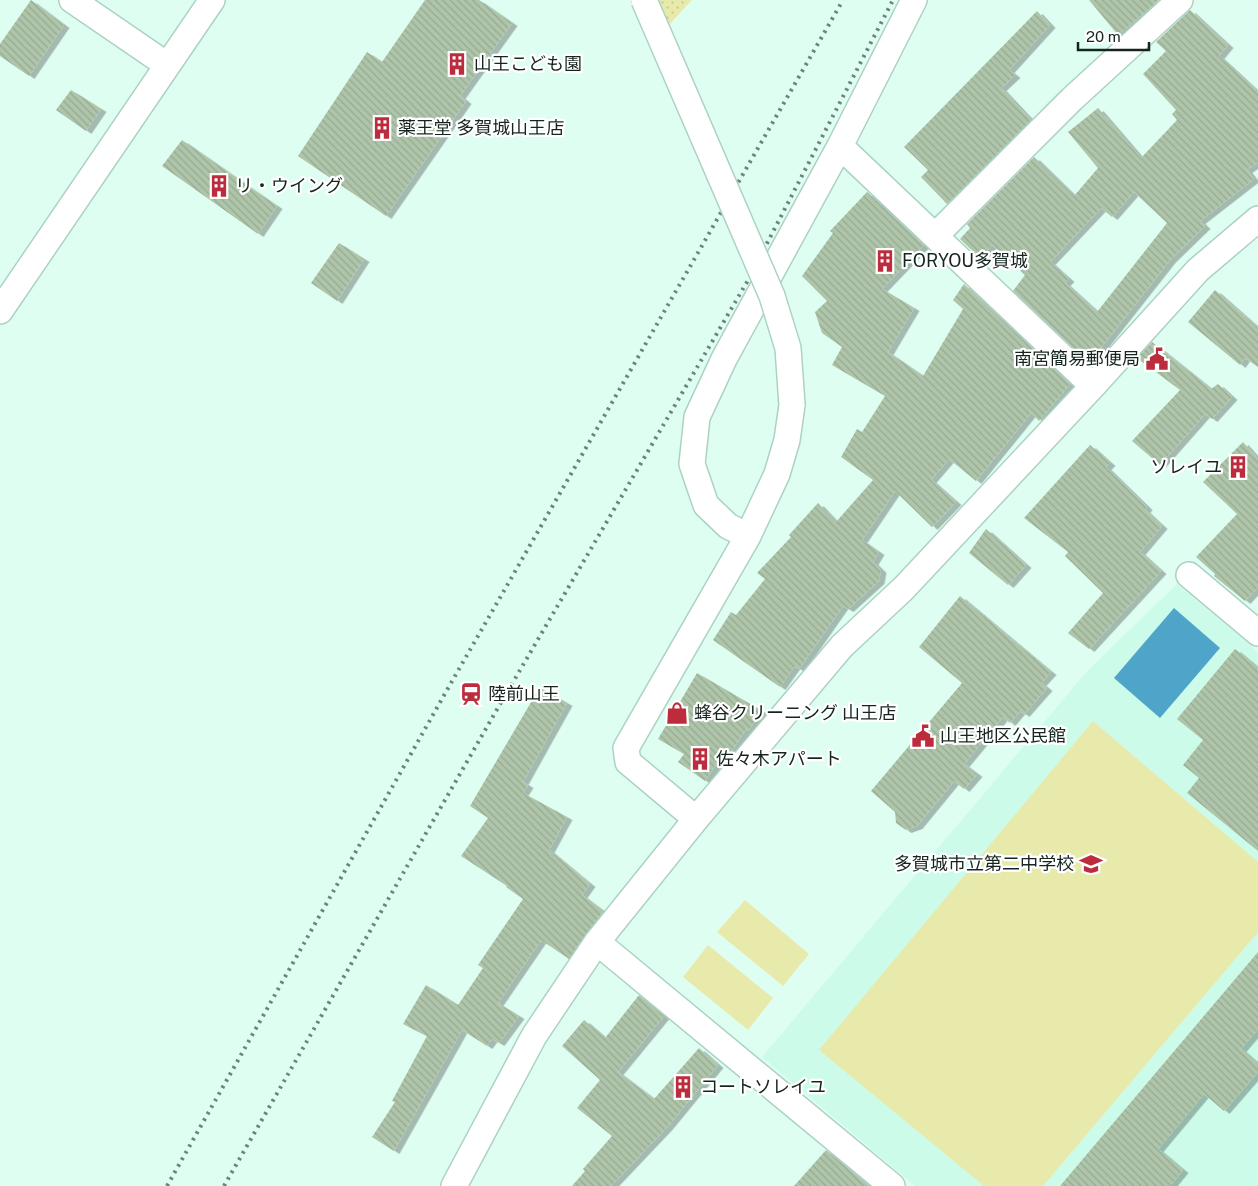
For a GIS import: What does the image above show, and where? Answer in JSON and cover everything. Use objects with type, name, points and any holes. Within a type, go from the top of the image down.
[{"type":"street","points":[[72,0],[167,66]]},
{"type":"street","points":[[0,311],[212,0]]},
{"type":"street","points":[[644,0],[772,296],[788,348],[792,405],[787,440],[777,474],[748,536],[626,748],[628,762],[696,819]]},
{"type":"street","points":[[748,536],[728,526],[706,505],[692,464],[697,417],[724,359],[840,146],[914,0]]},
{"type":"street","points":[[935,236],[1072,99],[1180,0]]},
{"type":"street","points":[[840,146],[1093,386]]},
{"type":"street","points":[[454,1186],[534,1036],[597,942],[696,819],[842,646],[904,588],[1093,386],[1198,270],[1258,220]]},
{"type":"street","points":[[1189,575],[1258,633]]},
{"type":"street","points":[[597,942],[892,1186]]},
{"type":"shaded area","points":[[630,0],[692,0],[652,43]]},
{"type":"shaded area","name":"多賀城市立第二中学校","points":[[1177,584],[1258,652],[1258,1186],[915,1186],[762,1057],[1088,670]]},
{"type":"shaded area","points":[[1093,721],[1258,862],[1258,932],[1043,1186],[984,1186],[819,1050]]},
{"type":"shaded area","points":[[745,900],[809,954],[783,986],[717,932]]},
{"type":"shaded area","points":[[708,945],[773,998],[748,1030],[683,977]]},
{"type":"water","points":[[1174,608],[1220,648],[1160,718],[1114,678]]},
{"type":"building","points":[[31,0],[64,25],[29,76],[0,56],[0,44]]},
{"type":"building","name":"薬王堂 多賀城山王店","points":[[425,0],[479,0],[512,23],[460,96],[466,101],[386,216],[298,156],[367,52],[382,62]]},
{"type":"building","points":[[1089,0],[1159,0],[1118,35]]},
{"type":"building","points":[[1190,10],[1228,45],[1219,56],[1258,92],[1258,162],[1247,170],[1254,179],[1200,221],[1205,226],[1170,260],[1089,363],[1013,291],[1025,275],[992,245],[980,258],[960,239],[970,228],[967,224],[1034,157],[1074,196],[1098,168],[1068,132],[1098,108],[1141,158],[1177,120],[1172,114],[1176,110],[1143,74],[1166,51],[1156,42]],"holes":[[[1134,192],[1167,223],[1097,312],[1065,283],[1069,279],[1050,262],[1101,208],[1112,217]]]},
{"type":"building","points":[[1037,11],[1050,25],[1009,70],[1015,75],[1001,88],[1031,120],[947,204],[921,177],[928,170],[904,147]]},
{"type":"building","points":[[71,90],[101,109],[86,131],[56,110]]},
{"type":"building","name":"リ・ウイング","points":[[182,140],[277,206],[258,234],[162,166]]},
{"type":"building","points":[[867,192],[924,245],[882,289],[914,308],[888,352],[923,376],[963,309],[953,300],[964,284],[1070,384],[1039,421],[1031,413],[976,481],[949,459],[931,480],[956,502],[932,527],[895,491],[862,540],[879,552],[873,562],[881,570],[879,581],[848,609],[843,606],[799,669],[795,666],[780,687],[713,640],[731,612],[736,615],[765,579],[757,573],[791,537],[789,535],[818,503],[836,522],[873,480],[841,457],[857,429],[862,432],[885,396],[832,365],[842,347],[822,333],[815,312],[827,301],[802,276],[833,233],[830,231]]},
{"type":"building","points":[[339,243],[364,259],[337,301],[311,283]]},
{"type":"building","points":[[1215,290],[1258,328],[1258,367],[1245,358],[1240,365],[1188,322]]},
{"type":"building","points":[[1152,342],[1211,389],[1218,384],[1232,397],[1212,419],[1205,414],[1160,465],[1132,441],[1180,390],[1137,358]]},
{"type":"building","points":[[1243,442],[1258,459],[1258,587],[1245,601],[1214,576],[1215,574],[1196,557],[1237,514],[1203,482]]},
{"type":"building","points":[[1090,445],[1110,463],[1106,467],[1147,507],[1145,510],[1162,526],[1140,552],[1161,571],[1089,649],[1068,633],[1103,593],[1065,556],[1068,552],[1024,518]]},
{"type":"building","points":[[986,529],[1026,565],[1008,585],[969,553]]},
{"type":"building","points":[[960,596],[1051,672],[1041,683],[1047,688],[1024,714],[1020,711],[1010,723],[1003,717],[964,764],[977,774],[964,789],[954,781],[917,826],[906,830],[896,823],[895,812],[871,791],[962,683],[919,647]]},
{"type":"building","points":[[1235,649],[1258,668],[1258,851],[1187,793],[1199,778],[1183,765],[1203,740],[1177,719]]},
{"type":"building","points":[[697,673],[762,711],[748,731],[746,729],[729,755],[724,752],[705,781],[678,762],[684,754],[658,739]]},
{"type":"building","points":[[540,687],[567,703],[523,782],[528,785],[523,793],[567,817],[549,850],[590,884],[582,895],[603,911],[569,959],[541,940],[498,1003],[519,1016],[499,1043],[492,1039],[487,1046],[462,1030],[394,1151],[372,1137],[395,1102],[392,1101],[427,1036],[403,1024],[426,985],[458,1005],[483,968],[478,965],[523,899],[507,886],[461,856],[488,818],[470,806]]},
{"type":"building","points":[[1258,952],[1258,1029],[1241,1049],[1258,1064],[1258,1072],[1224,1111],[1204,1094],[1158,1149],[1183,1170],[1170,1186],[1060,1186]]},
{"type":"building","points":[[639,995],[664,1016],[618,1072],[654,1099],[699,1048],[718,1065],[667,1127],[611,1186],[572,1186],[585,1171],[583,1169],[612,1136],[577,1108],[600,1080],[562,1046],[584,1020],[605,1038]]},
{"type":"building","points":[[826,1150],[869,1186],[794,1186]]},
{"type":"railway","points":[[167,1186],[447,690],[843,0]]},
{"type":"railway","points":[[224,1186],[492,718],[747,282],[893,0]]},
{"type":"place","name":"山王こども園","points":[[457,64]]},
{"type":"place","name":"薬王堂 多賀城山王店","points":[[382,128]]},
{"type":"place","name":"リ・ウイング","points":[[219,186]]},
{"type":"place","name":"FORYOU多賀城","points":[[885,261]]},
{"type":"place","name":"南宮簡易郵便局","points":[[1157,359]]},
{"type":"place","name":"ソレイユ","points":[[1238,467]]},
{"type":"place","name":"陸前山王","points":[[471,694]]},
{"type":"place","name":"蜂谷クリーニング 山王店","points":[[677,713]]},
{"type":"place","name":"山王地区公民館","points":[[923,736]]},
{"type":"place","name":"佐々木アパート","points":[[700,759]]},
{"type":"place","name":"多賀城市立第二中学校","points":[[1091,864]]},
{"type":"place","name":"コートソレイユ","points":[[683,1087]]}]
